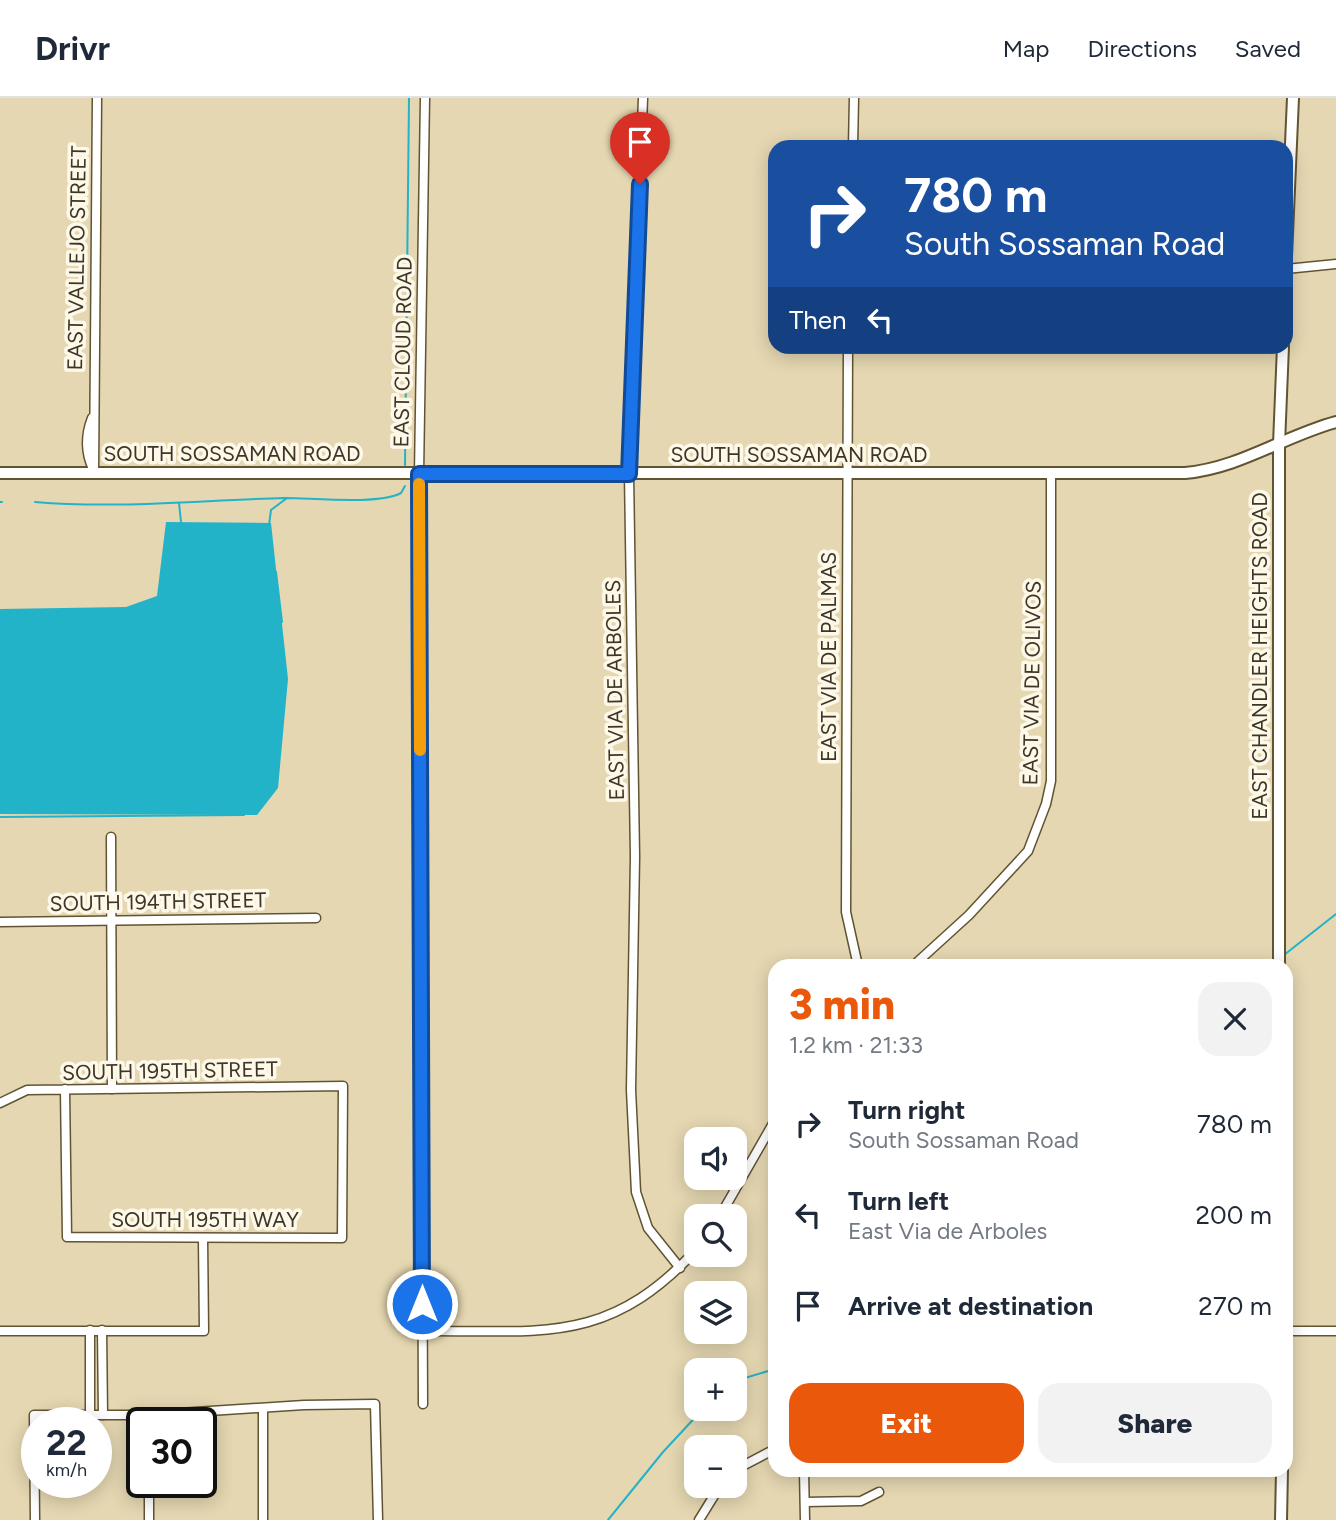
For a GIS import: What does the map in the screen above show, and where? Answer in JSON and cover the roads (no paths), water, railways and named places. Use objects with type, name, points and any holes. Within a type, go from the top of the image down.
[{"type":"main road","points":[[1291,140],[1293,98]]},
{"type":"main road","name":"EAST CHANDLER HEIGHTS ROAD","points":[[1279,959],[1279,444],[1283,354]]},
{"type":"main road","name":"SOUTH SOSSAMAN ROAD","points":[[0,473],[1051,475],[1194,472],[1256,456],[1336,422]]},
{"type":"main road","points":[[1282,1477],[1282,1520]]},
{"type":"street","name":"EAST VALLEJO STREET","points":[[94,472],[87,456],[87,432],[92,418],[97,98]]},
{"type":"street","name":"EAST CLOUD ROAD","points":[[423,1404],[419,474],[425,98]]},
{"type":"street","name":"EAST VIA DE ARBOLES","points":[[643,98],[629,474],[635,857],[631,1090],[636,1192],[649,1228],[680,1268]]},
{"type":"street","points":[[853,140],[854,98]]},
{"type":"street","points":[[1293,268],[1336,264]]},
{"type":"street","name":"EAST VIA DE PALMAS","points":[[848,354],[846,912],[856,959]]},
{"type":"street","name":"EAST VIA DE OLIVOS","points":[[921,959],[969,915],[1028,851],[1046,804],[1051,781],[1051,475]]},
{"type":"street","points":[[111,837],[112,1089]]},
{"type":"street","name":"SOUTH 194TH STREET","points":[[0,922],[316,918]]},
{"type":"street","name":"SOUTH 195TH STREET","points":[[0,1103],[27,1090],[343,1086],[342,1238]]},
{"type":"street","name":"SOUTH 195TH WAY","points":[[65,1089],[67,1237],[342,1238]]},
{"type":"street","points":[[727,1204],[768,1131]]},
{"type":"street","points":[[0,1331],[204,1331],[203,1238]]},
{"type":"street","points":[[422,1331],[574,1327],[609,1317],[632,1305],[656,1290],[684,1264]]},
{"type":"street","points":[[90,1330],[90,1407]]},
{"type":"street","points":[[103,1330],[103,1407]]},
{"type":"street","points":[[1293,1331],[1336,1331]]},
{"type":"street","points":[[90,1390],[103,1390]]},
{"type":"street","points":[[217,1413],[376,1404],[378,1520]]},
{"type":"street","points":[[263,1409],[263,1520]]},
{"type":"street","points":[[747,1464],[768,1453]]},
{"type":"street","points":[[804,1477],[805,1520]]},
{"type":"street","points":[[805,1502],[861,1501],[879,1492]]},
{"type":"street","points":[[35,1498],[35,1520]]},
{"type":"street","points":[[149,1498],[149,1520]]},
{"type":"street","points":[[699,1520],[713,1498]]},
{"type":"water","points":[[166,522],[271,523],[288,679],[278,788],[257,815],[0,814],[0,609],[126,607],[157,596]]},
{"type":"waterway","points":[[405,465],[409,98]]},
{"type":"waterway","points":[[35,502],[97,505],[285,498],[362,500],[391,497],[401,493],[405,486]]},
{"type":"waterway","points":[[269,525],[271,510],[287,498]]},
{"type":"waterway","points":[[179,503],[181,522]]},
{"type":"waterway","points":[[276,572],[282,622]]},
{"type":"waterway","points":[[0,817],[244,815]]},
{"type":"waterway","points":[[1284,955],[1336,914]]},
{"type":"waterway","points":[[747,1377],[768,1371]]},
{"type":"waterway","points":[[608,1520],[692,1421]]}]
